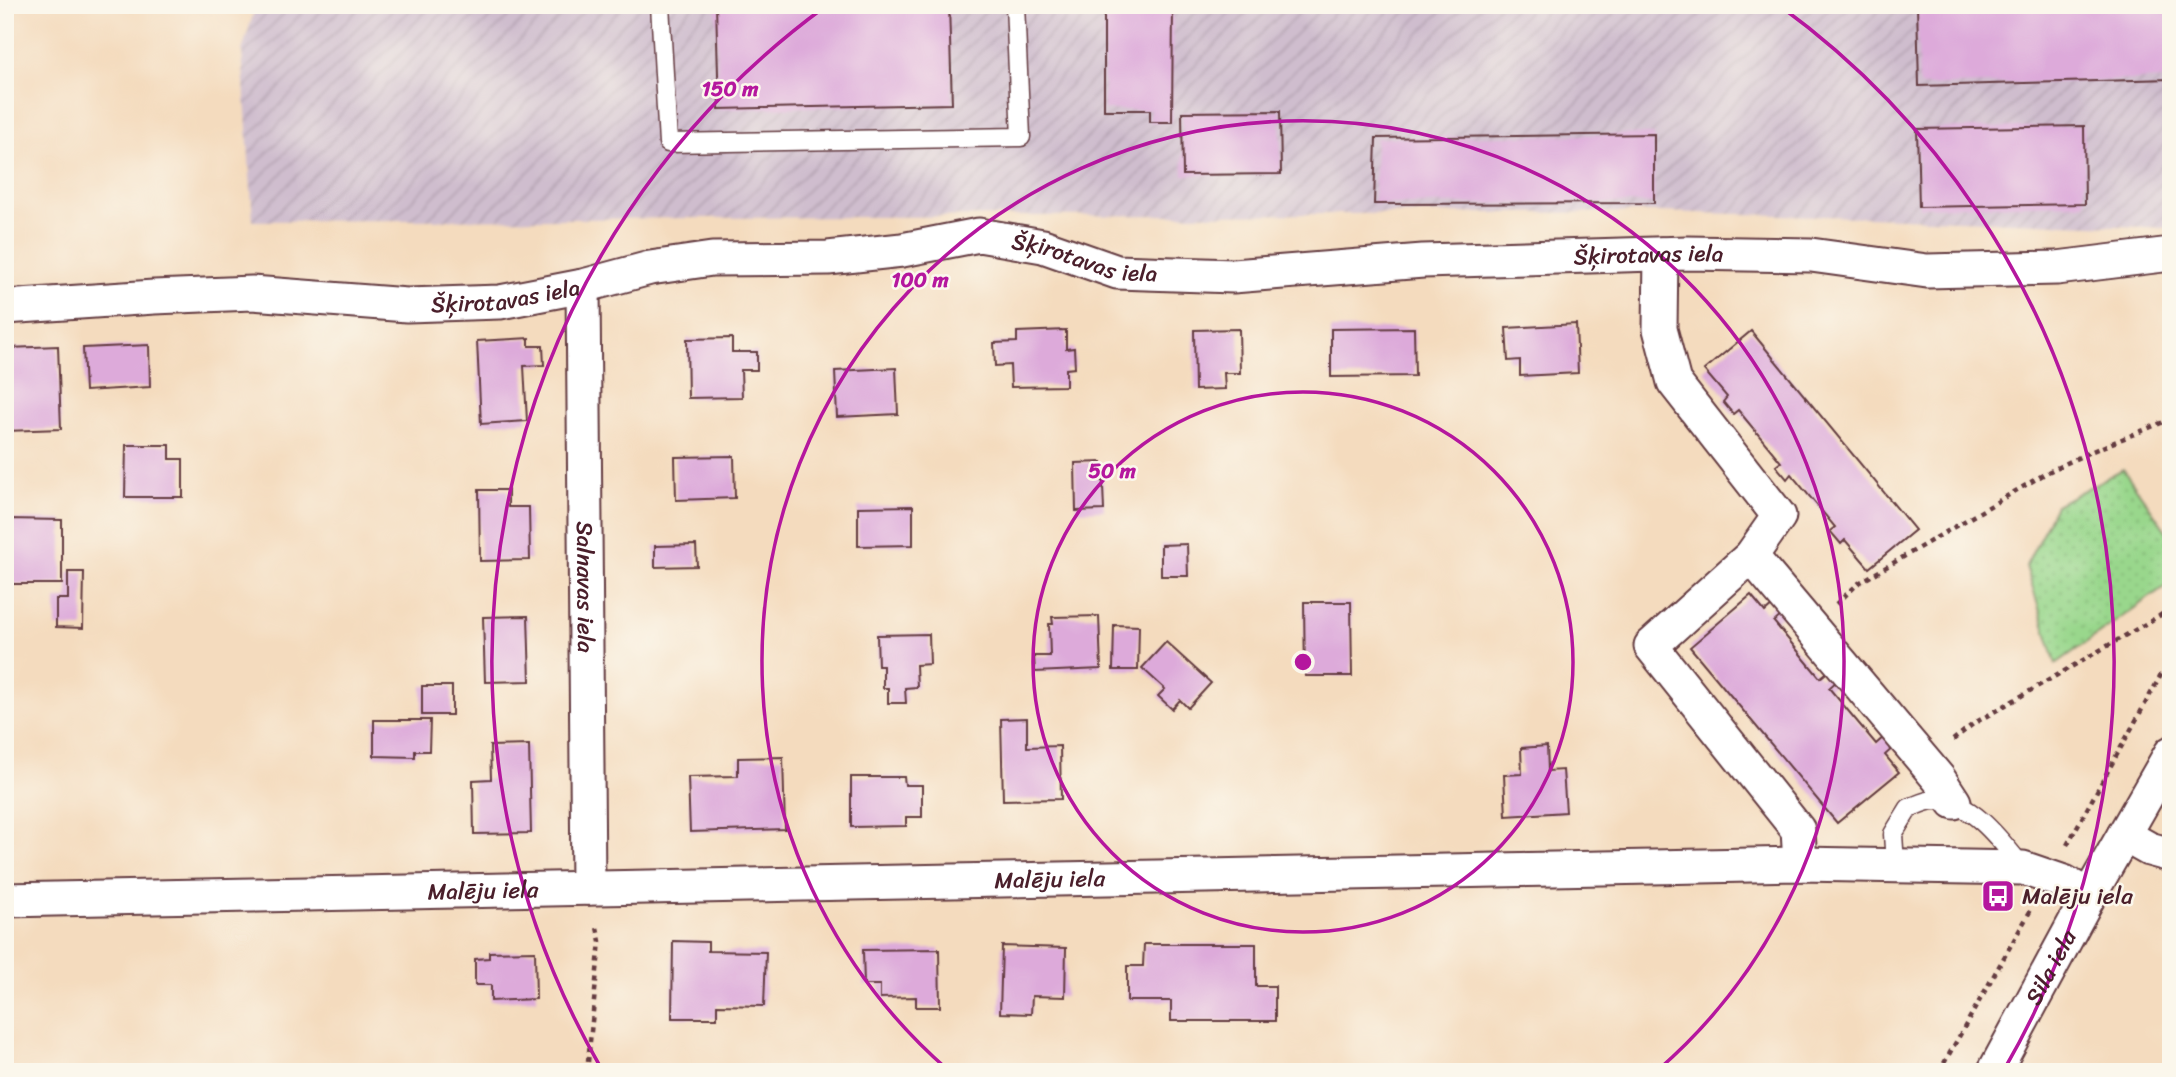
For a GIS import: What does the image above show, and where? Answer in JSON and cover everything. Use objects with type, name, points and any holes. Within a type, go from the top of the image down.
[{"type":"street","name":"Šķirotavas iela","points":[[5,307],[252,293],[407,305],[500,302],[583,286],[650,268],[712,259],[828,258],[902,250],[979,236],[1043,246],[1117,272],[1220,276],[1423,261],[1661,254],[1811,256],[1927,271],[2057,268],[2171,254]]},
{"type":"street","points":[[1661,254],[1660,329],[1674,382],[1779,516],[1751,556],[1651,646],[1798,830],[1800,864]]},
{"type":"street","name":"Salnavas iela","points":[[583,286],[588,888]]},
{"type":"street","points":[[1751,556],[1925,763],[1954,802]]},
{"type":"street","name":"Sila iela","points":[[1994,1072],[2171,753]]},
{"type":"street","points":[[2124,835],[2149,849],[2171,855]]},
{"type":"street","name":"Malēju iela","points":[[5,900],[1800,864],[2023,868],[2064,882],[2090,896]]},
{"type":"lane","points":[[660,5],[668,143],[1021,137],[1016,5]]},
{"type":"lane","points":[[1895,864],[1893,834],[1909,808],[1933,800],[1954,802],[1979,820],[1999,838],[2023,868]]},
{"type":"path","points":[[1810,625],[1859,583],[2048,472],[2171,419]]},
{"type":"path","points":[[1925,763],[1973,724],[2171,609]]},
{"type":"path","points":[[587,1072],[600,941],[588,888]]},
{"type":"shaded area","points":[[256,5],[2171,5],[2171,228],[1657,212],[253,221],[242,51]]},
{"type":"green space","points":[[2123,469],[2171,538],[2171,582],[2056,664],[2026,566],[2056,505]]},
{"type":"building","points":[[716,5],[949,5],[952,104],[719,109]]},
{"type":"building","points":[[1104,5],[1173,5],[1172,122],[1150,122],[1150,110],[1104,110]]},
{"type":"building","points":[[1917,5],[2171,5],[2171,79],[1919,86]]},
{"type":"building","points":[[1280,111],[1281,174],[1183,175],[1182,112]]},
{"type":"building","points":[[2084,126],[2085,204],[1919,207],[1917,129]]},
{"type":"building","points":[[1654,134],[1654,203],[1374,204],[1376,138]]},
{"type":"building","points":[[1576,324],[1578,373],[1520,376],[1520,360],[1508,361],[1506,328]]},
{"type":"building","points":[[1414,328],[1415,376],[1331,377],[1331,329]]},
{"type":"building","points":[[1239,329],[1240,373],[1224,373],[1225,389],[1195,390],[1194,330]]},
{"type":"building","points":[[1066,330],[1066,349],[1074,348],[1075,368],[1066,369],[1066,386],[1011,387],[1010,365],[995,366],[994,343],[1017,342],[1017,332]]},
{"type":"building","points":[[1751,331],[1915,530],[1869,568],[1845,540],[1841,544],[1830,531],[1835,527],[1791,474],[1787,479],[1776,466],[1781,462],[1738,410],[1733,414],[1723,402],[1727,397],[1704,370]]},
{"type":"building","points":[[529,338],[529,346],[543,346],[544,365],[524,366],[527,421],[481,424],[477,341]]},
{"type":"building","points":[[732,338],[732,352],[757,352],[757,370],[741,370],[742,397],[688,398],[687,339]]},
{"type":"building","points":[[149,345],[150,387],[85,391],[83,348]]},
{"type":"building","points":[[58,346],[61,429],[5,431],[5,380],[10,380],[9,348]]},
{"type":"building","points":[[896,368],[898,414],[837,417],[835,371]]},
{"type":"building","points":[[126,445],[170,445],[170,459],[183,459],[183,497],[125,497]]},
{"type":"building","points":[[734,456],[735,498],[676,500],[675,457]]},
{"type":"building","points":[[1102,462],[1104,510],[1076,511],[1075,463]]},
{"type":"building","points":[[479,490],[508,490],[508,507],[529,507],[530,560],[480,561]]},
{"type":"building","points":[[913,506],[913,545],[858,546],[858,507]]},
{"type":"building","points":[[8,519],[62,520],[62,584],[7,584]]},
{"type":"building","points":[[1187,544],[1188,576],[1161,576],[1161,545]]},
{"type":"building","points":[[696,545],[697,566],[655,567],[655,546]]},
{"type":"building","points":[[68,572],[84,572],[83,628],[56,627],[56,599],[68,599]]},
{"type":"building","points":[[1751,595],[1765,612],[1774,604],[1783,614],[1774,622],[1820,678],[1830,670],[1838,680],[1829,688],[1876,744],[1885,736],[1894,747],[1885,755],[1899,772],[1837,823],[1690,647]]},
{"type":"building","points":[[1304,602],[1351,602],[1352,676],[1305,676]]},
{"type":"building","points":[[528,616],[530,681],[485,682],[483,617]]},
{"type":"building","points":[[1099,616],[1101,669],[1035,672],[1034,656],[1050,656],[1049,624],[1053,624],[1052,617]]},
{"type":"building","points":[[1114,625],[1139,626],[1138,670],[1113,670]]},
{"type":"building","points":[[929,634],[930,664],[916,665],[917,687],[905,688],[906,703],[888,703],[888,688],[883,688],[883,666],[878,666],[877,635]]},
{"type":"building","points":[[1166,642],[1211,683],[1188,708],[1180,700],[1172,709],[1158,696],[1165,689],[1142,668]]},
{"type":"building","points":[[422,686],[452,686],[452,715],[422,715]]},
{"type":"building","points":[[1027,718],[1027,747],[1060,746],[1061,799],[1003,800],[1001,719]]},
{"type":"building","points":[[374,720],[430,720],[429,751],[415,751],[415,757],[374,756]]},
{"type":"building","points":[[529,745],[531,833],[474,834],[473,780],[491,779],[490,746]]},
{"type":"building","points":[[1547,746],[1548,771],[1563,770],[1566,812],[1506,816],[1504,775],[1522,774],[1521,748]]},
{"type":"building","points":[[783,757],[785,829],[690,832],[688,777],[738,776],[738,758]]},
{"type":"building","points":[[851,777],[904,777],[905,785],[922,785],[922,817],[906,817],[906,826],[851,827]]},
{"type":"building","points":[[673,941],[708,942],[708,951],[766,952],[764,1006],[717,1005],[717,1018],[672,1018]]},
{"type":"building","points":[[1144,944],[1256,944],[1256,986],[1275,986],[1275,1021],[1171,1021],[1171,1001],[1127,1001],[1127,966],[1143,966]]},
{"type":"building","points":[[1002,946],[1066,948],[1065,997],[1032,996],[1031,1014],[1000,1013]]},
{"type":"building","points":[[939,949],[940,1007],[916,1007],[916,997],[880,998],[880,985],[864,985],[863,950]]},
{"type":"building","points":[[535,951],[536,999],[491,1001],[491,985],[475,985],[475,959],[489,958],[489,952]]},
{"type":"place","name":"Malēju iela","points":[[1998,896]]}]
